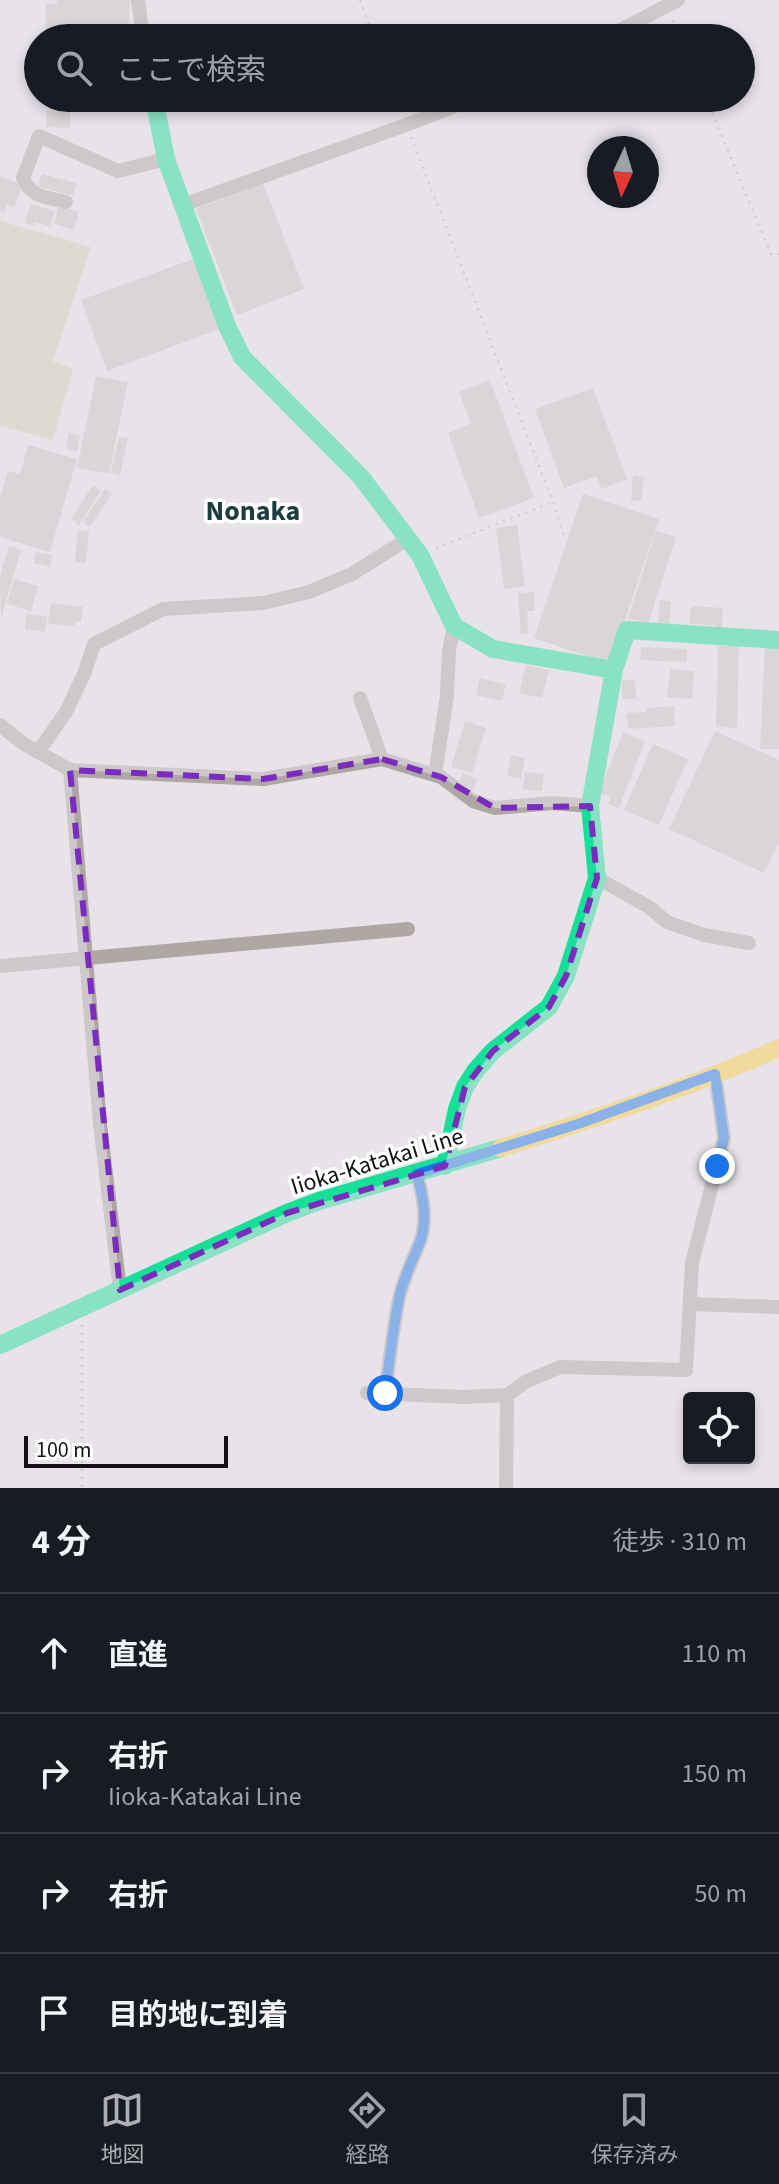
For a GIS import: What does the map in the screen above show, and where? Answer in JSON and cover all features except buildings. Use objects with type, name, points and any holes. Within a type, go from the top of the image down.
[{"type":"street","points":[[138,0],[141,24]]},
{"type":"street","points":[[632,24],[672,3]]},
{"type":"street","points":[[157,112],[166,159],[227,326],[242,357],[361,477],[420,555],[454,626],[493,649],[614,670]]},
{"type":"street","points":[[183,205],[439,112]]},
{"type":"street","points":[[66,202],[35,194],[28,189],[23,178],[39,136],[118,171],[166,159]]},
{"type":"street","points":[[38,752],[66,712],[94,644],[163,609],[263,603],[309,592],[352,574],[409,538]]},
{"type":"street","points":[[435,775],[454,626]]},
{"type":"street","points":[[445,1166],[465,1087],[493,1051],[549,1007],[566,976],[597,878],[590,806],[614,670],[627,630],[779,640]]},
{"type":"street","points":[[360,698],[382,759]]},
{"type":"street","points":[[1,727],[70,770],[263,779],[382,759],[441,777],[473,801],[495,808],[552,803],[590,806]]},
{"type":"street","points":[[70,770],[100,1124],[120,1290]]},
{"type":"street","points":[[597,878],[649,907],[667,922],[704,935],[749,943]]},
{"type":"street","points":[[0,966],[408,929]]},
{"type":"street","name":"Iioka-Katakai Line","points":[[0,1345],[287,1213],[578,1124],[779,1048]]},
{"type":"street","points":[[367,1393],[463,1397],[507,1395],[527,1381],[560,1367],[686,1370],[692,1263],[724,1138],[715,1074]]},
{"type":"street","points":[[385,1393],[399,1298],[404,1278],[421,1240],[425,1219],[417,1174]]},
{"type":"street","points":[[690,1304],[779,1307]]},
{"type":"street","points":[[506,1488],[507,1395]]},
{"type":"path","points":[[360,0],[369,24]]},
{"type":"path","points":[[672,3],[677,24]]},
{"type":"path","points":[[401,112],[564,536]]},
{"type":"path","points":[[712,112],[771,254],[779,254]]},
{"type":"path","points":[[420,555],[553,502]]},
{"type":"path","points":[[82,1307],[82,1488]]},
{"type":"highlighted area","points":[[382,759],[441,777],[495,808],[590,806],[597,878],[566,976],[549,1007],[493,1051],[465,1087],[445,1166],[287,1213],[120,1290],[70,770],[263,779]]},
{"type":"green space","points":[[0,221],[91,247],[53,361],[73,369],[53,440],[0,426]]},
{"type":"traffic: fast","points":[[157,112],[166,159],[227,326],[242,357],[361,477],[420,555],[454,626],[493,649],[614,670]]},
{"type":"traffic: fast","points":[[445,1166],[465,1087],[493,1051],[549,1007],[566,976],[597,878],[590,806],[614,670],[627,630],[779,640]]},
{"type":"traffic: fast","points":[[0,1345],[287,1213],[501,1148]]},
{"type":"traffic: slow","points":[[501,1148],[641,1102],[779,1048]]},
{"type":"district","name":"Nonaka","points":[[253,510]]},
{"type":"route","points":[[385,1393],[399,1298],[404,1278],[421,1240],[425,1219],[417,1174],[578,1124],[715,1074],[724,1138],[717,1166]]}]
